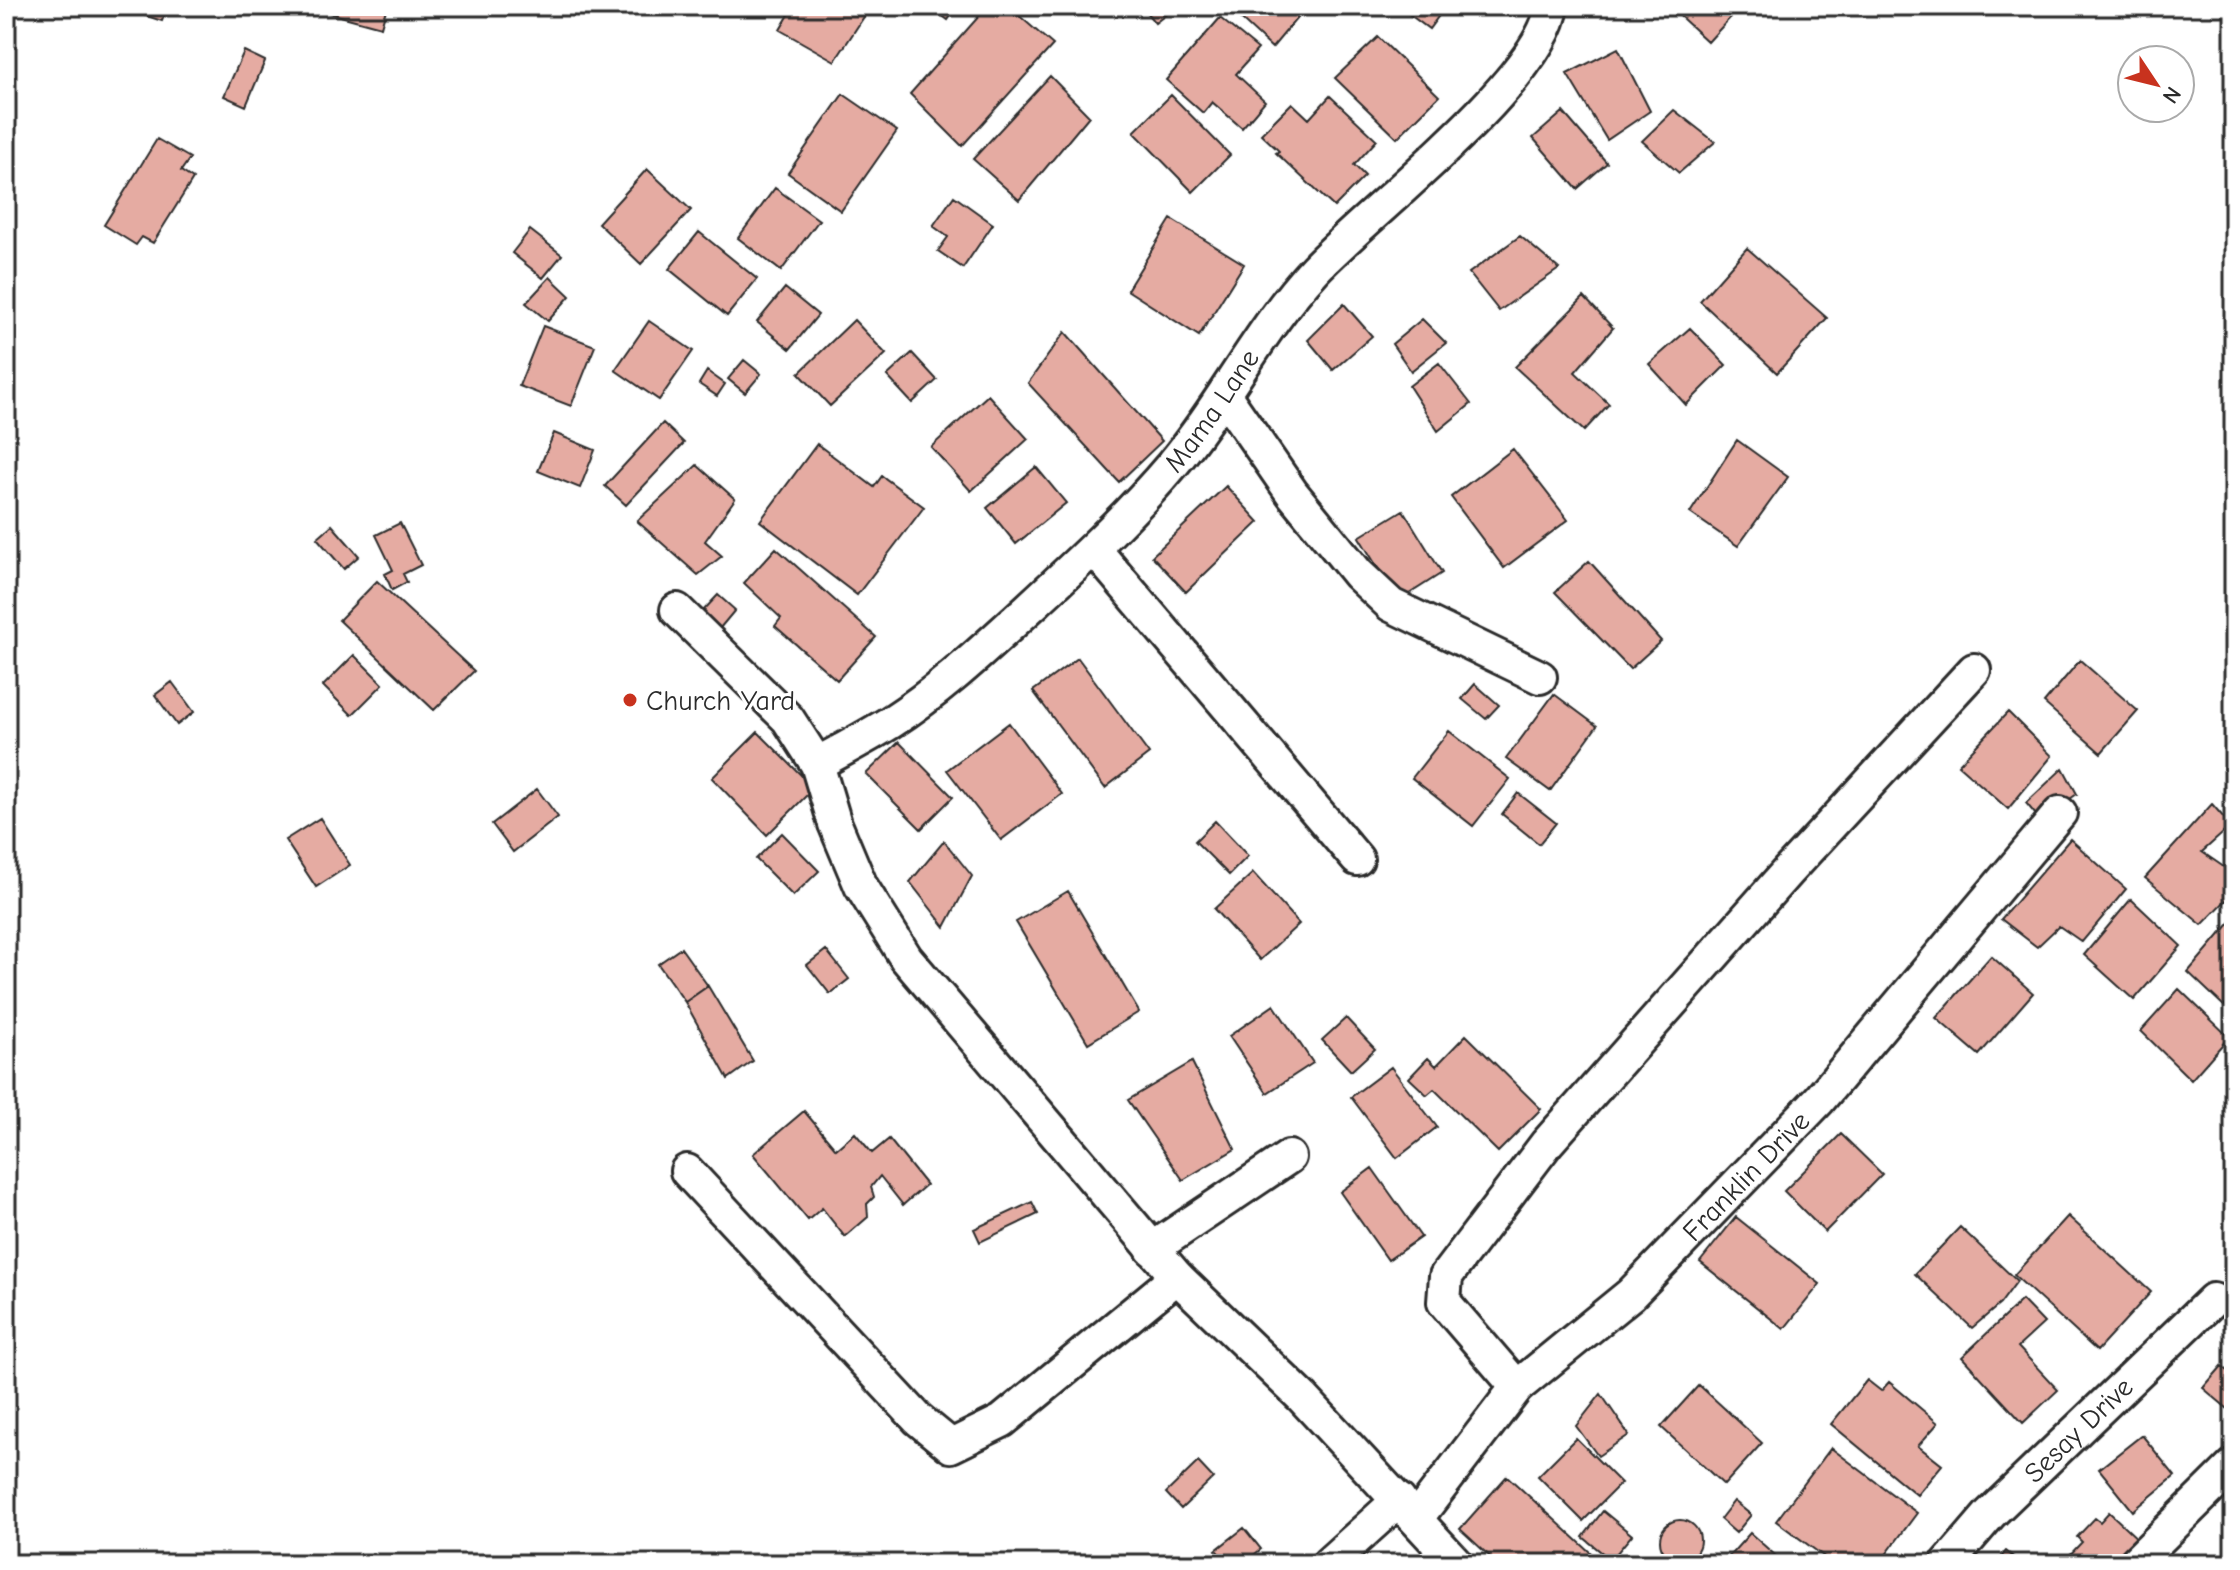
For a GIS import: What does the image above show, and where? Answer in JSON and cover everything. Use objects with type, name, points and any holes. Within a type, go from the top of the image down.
[{"type":"street","name":"Mama Lane","points":[[817,764],[891,722],[952,678],[1094,549],[1172,465],[1225,396],[1277,315],[1315,269],[1503,89],[1534,52],[1552,6]]},
{"type":"street","points":[[1225,396],[1292,493],[1358,574],[1391,605],[1540,677]]},
{"type":"street","points":[[1094,549],[1357,859]]},
{"type":"street","points":[[677,610],[788,719],[817,764],[835,824],[861,886],[906,958],[1177,1277],[1303,1398],[1457,1564]]},
{"type":"street","points":[[1517,1387],[1444,1302],[1446,1276],[1547,1143],[1788,871],[1974,670]]},
{"type":"street","name":"Franklin Drive","points":[[1328,1564],[1407,1510],[1517,1387],[1631,1294],[1819,1100],[2060,813]]},
{"type":"street","points":[[1152,1249],[1289,1157]]},
{"type":"street","points":[[687,1171],[918,1419],[951,1446],[1002,1421],[1177,1277]]},
{"type":"street","name":"Sesay Drive","points":[[1947,1564],[1990,1514],[2213,1300]]},
{"type":"street","points":[[2134,1564],[2234,1465]]},
{"type":"building","points":[[116,6],[168,6],[162,21]]},
{"type":"building","points":[[303,6],[387,6],[381,27]]},
{"type":"building","points":[[794,6],[871,6],[835,61],[780,30]]},
{"type":"building","points":[[929,6],[958,6],[948,20]]},
{"type":"building","points":[[988,6],[1008,6],[1053,45],[962,146],[910,94]]},
{"type":"building","points":[[1141,6],[1177,6],[1155,23]]},
{"type":"building","points":[[1238,6],[1307,6],[1272,48],[1233,12]]},
{"type":"building","points":[[1398,6],[1446,6],[1429,29]]},
{"type":"building","points":[[1669,6],[1741,6],[1708,42]]},
{"type":"building","points":[[1220,18],[1258,49],[1236,74],[1265,101],[1242,128],[1212,102],[1203,113],[1166,80]]},
{"type":"building","points":[[1378,37],[1439,96],[1397,138],[1335,78]]},
{"type":"building","points":[[1618,48],[1650,111],[1607,140],[1567,74]]},
{"type":"building","points":[[244,51],[265,61],[246,106],[224,96]]},
{"type":"building","points":[[1050,76],[1089,116],[1019,200],[973,159]]},
{"type":"building","points":[[843,94],[897,131],[841,211],[788,173]]},
{"type":"building","points":[[1171,95],[1230,155],[1193,192],[1134,132]]},
{"type":"building","points":[[1330,96],[1377,140],[1354,165],[1365,176],[1334,207],[1276,153],[1279,151],[1261,134],[1292,103],[1309,119]]},
{"type":"building","points":[[1674,110],[1715,142],[1679,173],[1642,141]]},
{"type":"building","points":[[1563,112],[1607,163],[1577,189],[1533,138]]},
{"type":"building","points":[[157,139],[190,158],[181,171],[193,179],[153,243],[142,237],[136,245],[104,225]]},
{"type":"building","points":[[647,169],[691,210],[641,264],[598,223]]},
{"type":"building","points":[[775,188],[819,220],[781,271],[738,238]]},
{"type":"building","points":[[954,196],[993,224],[963,268],[938,251],[948,237],[933,226]]},
{"type":"building","points":[[1171,219],[1244,264],[1199,336],[1127,290]]},
{"type":"building","points":[[530,230],[562,255],[543,278],[512,253]]},
{"type":"building","points":[[699,232],[757,279],[727,316],[669,269]]},
{"type":"building","points":[[1520,236],[1559,269],[1499,311],[1469,273]]},
{"type":"building","points":[[1747,248],[1827,318],[1777,373],[1700,301]]},
{"type":"building","points":[[550,277],[570,296],[548,321],[526,303]]},
{"type":"building","points":[[785,288],[818,315],[790,349],[757,322]]},
{"type":"building","points":[[1584,297],[1613,328],[1575,372],[1609,404],[1584,431],[1515,367]]},
{"type":"building","points":[[1344,304],[1372,336],[1333,370],[1308,340]]},
{"type":"building","points":[[1422,319],[1446,343],[1411,371],[1392,344]]},
{"type":"building","points":[[854,320],[886,354],[830,406],[799,373]]},
{"type":"building","points":[[649,321],[693,351],[659,400],[615,370]]},
{"type":"building","points":[[543,326],[595,346],[571,406],[519,386]]},
{"type":"building","points":[[1690,328],[1726,365],[1686,405],[1649,364]]},
{"type":"building","points":[[1065,332],[1162,441],[1119,482],[1028,383]]},
{"type":"building","points":[[912,353],[937,380],[912,403],[887,376]]},
{"type":"building","points":[[744,360],[761,374],[745,393],[728,379]]},
{"type":"building","points":[[1439,363],[1471,404],[1438,431],[1409,386]]},
{"type":"building","points":[[707,371],[725,384],[717,396],[699,384]]},
{"type":"building","points":[[988,395],[1028,439],[971,491],[931,447]]},
{"type":"building","points":[[663,423],[684,443],[626,505],[605,486]]},
{"type":"building","points":[[554,433],[595,450],[580,488],[538,471]]},
{"type":"building","points":[[1737,440],[1788,477],[1738,546],[1690,513]]},
{"type":"building","points":[[817,444],[874,487],[882,476],[924,507],[857,595],[760,521]]},
{"type":"building","points":[[1513,449],[1568,520],[1504,568],[1451,497]]},
{"type":"building","points":[[697,465],[735,499],[705,541],[722,556],[698,575],[637,521]]},
{"type":"building","points":[[1036,467],[1066,503],[1016,544],[987,508]]},
{"type":"building","points":[[1226,486],[1259,522],[1186,592],[1152,556]]},
{"type":"building","points":[[1403,510],[1442,573],[1398,601],[1359,537]]},
{"type":"building","points":[[400,523],[421,565],[403,574],[407,582],[392,590],[385,574],[393,570],[376,535]]},
{"type":"building","points":[[332,525],[359,556],[344,569],[317,538]]},
{"type":"building","points":[[776,548],[876,637],[837,680],[775,626],[781,618],[744,583]]},
{"type":"building","points":[[1589,561],[1661,641],[1630,669],[1555,592]]},
{"type":"building","points":[[377,581],[474,671],[434,710],[339,620]]},
{"type":"building","points":[[718,595],[735,610],[720,628],[702,612]]},
{"type":"building","points":[[354,655],[383,684],[352,715],[323,686]]},
{"type":"building","points":[[1078,658],[1149,754],[1105,788],[1033,691]]},
{"type":"building","points":[[2080,660],[2138,711],[2101,753],[2044,703]]},
{"type":"building","points":[[172,682],[194,712],[177,725],[155,695]]},
{"type":"building","points":[[1475,684],[1499,705],[1486,719],[1462,699]]},
{"type":"building","points":[[1554,694],[1597,726],[1550,791],[1506,759]]},
{"type":"building","points":[[2008,712],[2052,756],[2008,809],[1958,765]]},
{"type":"building","points":[[1009,723],[1062,794],[1001,840],[947,770]]},
{"type":"building","points":[[1449,731],[1510,779],[1473,826],[1412,778]]},
{"type":"building","points":[[758,732],[814,788],[767,835],[712,778]]},
{"type":"building","points":[[899,742],[953,797],[921,829],[866,774]]},
{"type":"building","points":[[2063,768],[2077,794],[2040,820],[2026,803]]},
{"type":"building","points":[[537,789],[558,817],[513,852],[492,824]]},
{"type":"building","points":[[1518,793],[1556,823],[1539,844],[1502,814]]},
{"type":"building","points":[[2212,804],[2231,826],[2202,852],[2234,874],[2234,892],[2202,925],[2145,878]]},
{"type":"building","points":[[320,818],[350,865],[316,887],[285,840]]},
{"type":"building","points":[[1215,821],[1248,856],[1229,875],[1195,841]]},
{"type":"building","points":[[782,833],[819,871],[793,896],[756,859]]},
{"type":"building","points":[[2070,839],[2126,889],[2082,942],[2059,926],[2037,947],[2001,919]]},
{"type":"building","points":[[944,841],[972,876],[945,927],[910,882]]},
{"type":"building","points":[[1253,873],[1299,924],[1260,960],[1214,909]]},
{"type":"building","points":[[1068,891],[1139,1012],[1088,1043],[1016,922]]},
{"type":"building","points":[[2131,899],[2181,946],[2134,1000],[2084,955]]},
{"type":"building","points":[[2234,918],[2234,995],[2224,1006],[2188,972]]},
{"type":"building","points":[[681,948],[708,986],[685,1002],[658,964]]},
{"type":"building","points":[[826,950],[849,979],[830,994],[807,965]]},
{"type":"building","points":[[1991,956],[2033,993],[1979,1055],[1936,1018]]},
{"type":"building","points":[[708,986],[753,1061],[728,1079],[685,1002]]},
{"type":"building","points":[[2179,989],[2229,1037],[2191,1080],[2141,1031]]},
{"type":"building","points":[[1274,1005],[1313,1063],[1267,1093],[1229,1036]]},
{"type":"building","points":[[1346,1018],[1375,1049],[1351,1071],[1322,1040]]},
{"type":"building","points":[[1466,1035],[1541,1109],[1498,1152],[1434,1089],[1427,1095],[1409,1078],[1428,1058],[1436,1066]]},
{"type":"building","points":[[1192,1062],[1235,1149],[1183,1180],[1128,1100]]},
{"type":"building","points":[[1391,1067],[1437,1127],[1397,1158],[1351,1097]]},
{"type":"building","points":[[804,1111],[836,1149],[855,1133],[872,1153],[889,1139],[926,1185],[903,1205],[880,1176],[871,1187],[874,1197],[867,1204],[868,1217],[845,1237],[822,1208],[808,1220],[753,1154]]},
{"type":"building","points":[[1841,1134],[1882,1174],[1825,1232],[1784,1191]]},
{"type":"building","points":[[1372,1168],[1421,1237],[1388,1260],[1340,1192]]},
{"type":"building","points":[[1032,1202],[1038,1214],[980,1242],[974,1229]]},
{"type":"building","points":[[2068,1216],[2151,1292],[2097,1351],[2014,1275]]},
{"type":"building","points":[[1736,1217],[1820,1284],[1784,1329],[1700,1262]]},
{"type":"building","points":[[1960,1227],[2017,1281],[2000,1304],[1972,1328],[1915,1274]]},
{"type":"building","points":[[2022,1300],[2044,1323],[2018,1347],[2058,1390],[2023,1423],[1962,1357]]},
{"type":"building","points":[[2222,1366],[2234,1376],[2234,1414],[2203,1388]]},
{"type":"building","points":[[1867,1380],[1881,1391],[1889,1382],[1938,1423],[1918,1446],[1942,1465],[1917,1495],[1831,1424]]},
{"type":"building","points":[[1699,1385],[1762,1443],[1724,1485],[1661,1427]]},
{"type":"building","points":[[1601,1394],[1629,1435],[1598,1456],[1576,1426]]},
{"type":"building","points":[[2142,1435],[2175,1476],[2133,1511],[2099,1469]]},
{"type":"building","points":[[1576,1438],[1621,1483],[1583,1521],[1538,1476]]},
{"type":"building","points":[[1831,1448],[1917,1513],[1879,1564],[1834,1564],[1776,1521]]},
{"type":"building","points":[[1198,1462],[1213,1478],[1181,1509],[1166,1493]]},
{"type":"building","points":[[1507,1476],[1603,1564],[1498,1564],[1460,1529]]},
{"type":"building","points":[[1734,1501],[1751,1515],[1736,1533],[1720,1519]]},
{"type":"building","points":[[1603,1511],[1632,1535],[1611,1560],[1583,1537]]},
{"type":"building","points":[[2109,1512],[2141,1542],[2121,1564],[2061,1564],[2082,1542],[2077,1537],[2095,1518],[2100,1522]]},
{"type":"building","points":[[1680,1520],[1694,1526],[1700,1540],[1694,1554],[1680,1560],[1666,1554],[1660,1540],[1666,1526]]},
{"type":"building","points":[[1244,1528],[1261,1549],[1243,1564],[1228,1564],[1216,1550]]},
{"type":"building","points":[[1750,1533],[1785,1564],[1723,1563]]},
{"type":"building","points":[[2006,1551],[2022,1564],[1996,1564]]},
{"type":"place","name":"Church Yard","points":[[630,700]]}]
